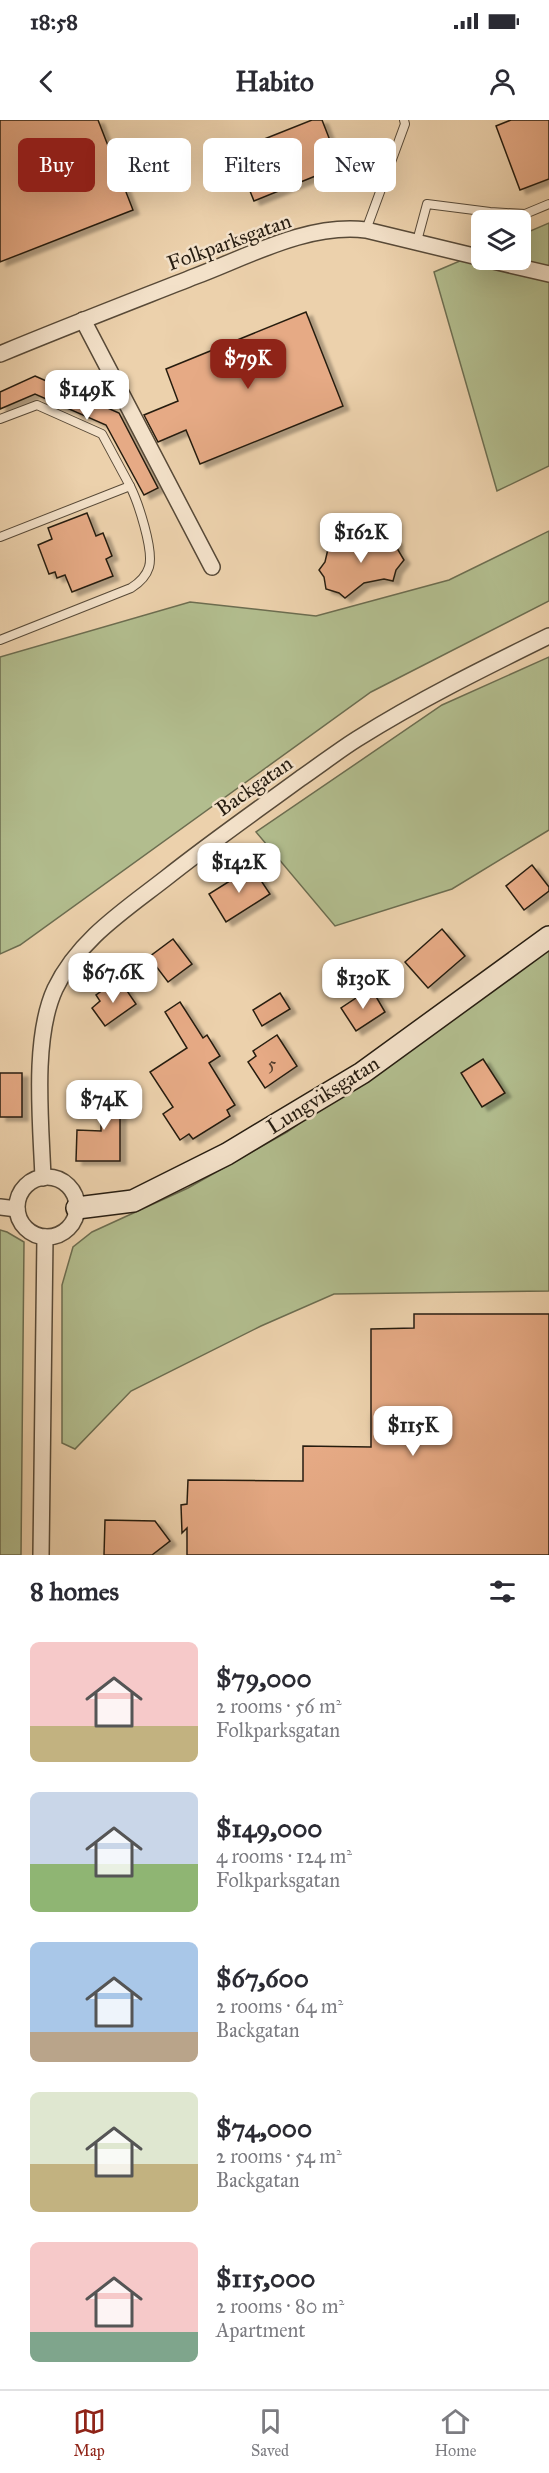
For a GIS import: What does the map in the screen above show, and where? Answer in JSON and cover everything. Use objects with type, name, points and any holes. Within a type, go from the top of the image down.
[{"type":"street","name":"Folkparksgatan","points":[[0,354],[304,236],[329,230],[349,228],[366,230],[471,255]]},
{"type":"street","points":[[531,270],[549,274]]},
{"type":"street","points":[[83,320],[212,567]]},
{"type":"street","name":"Backgatan","points":[[43,1178],[41,1064],[45,1024],[54,991],[69,963],[83,947],[109,922],[221,835],[356,739],[458,681],[549,636]]},
{"type":"street","name":"Lungviksgatan","points":[[77,1208],[133,1201],[226,1154],[362,1073],[549,937]]},
{"type":"street","points":[[43,1178],[54,1178],[70,1189],[77,1208],[75,1218],[63,1233],[45,1238],[28,1231],[18,1218],[17,1209],[21,1192],[34,1180],[43,1178]]},
{"type":"street","points":[[0,1207],[17,1209]]},
{"type":"street","points":[[41,1555],[45,1238]]},
{"type":"lane","points":[[366,230],[405,124],[404,120]]},
{"type":"lane","points":[[417,241],[427,204],[525,214],[549,204]]},
{"type":"lane","points":[[0,419],[37,405],[93,429],[105,439],[139,504],[150,557],[148,570],[143,578],[131,588],[0,640]]},
{"type":"lane","points":[[0,537],[129,486]]},
{"type":"green space","points":[[549,223],[549,466],[497,491],[434,272],[471,256],[471,270],[531,270],[531,231]]},
{"type":"green space","points":[[549,531],[549,601],[371,692],[20,945],[0,954],[0,657],[190,602],[316,616],[449,580]]},
{"type":"green space","points":[[549,657],[549,830],[452,889],[335,926],[256,832],[442,705]]},
{"type":"green space","points":[[549,945],[549,1291],[334,1294],[261,1326],[131,1391],[75,1449],[62,1443],[62,1285],[73,1247],[92,1232],[188,1188],[287,1132],[478,998]]},
{"type":"green space","points":[[0,1230],[24,1242],[21,1555],[0,1555]]},
{"type":"building","points":[[0,120],[98,120],[107,143],[107,192],[126,192],[133,210],[0,262]]},
{"type":"building","points":[[312,120],[322,120],[329,138],[314,138],[314,177],[302,181],[302,138],[267,138]]},
{"type":"building","points":[[511,120],[549,120],[549,179],[520,190],[496,126]]},
{"type":"building","points":[[250,192],[276,192],[254,201]]},
{"type":"building","points":[[306,312],[343,406],[200,464],[186,430],[158,442],[144,415],[178,401],[166,369]]},
{"type":"building","points":[[35,376],[119,413],[158,488],[144,495],[106,425],[35,394],[0,409],[0,392]]},
{"type":"building","points":[[87,513],[96,536],[103,533],[112,556],[106,559],[113,576],[72,592],[65,575],[57,578],[55,572],[49,574],[38,545],[52,539],[48,528]]},
{"type":"building","points":[[375,530],[384,537],[396,540],[398,550],[404,560],[396,570],[393,581],[384,579],[364,583],[345,598],[339,593],[326,589],[324,577],[319,570],[325,562],[328,549],[353,545],[366,539]]},
{"type":"building","points":[[532,865],[549,887],[549,891],[524,910],[506,886]]},
{"type":"building","points":[[252,867],[270,894],[226,922],[209,894]]},
{"type":"building","points":[[442,929],[465,956],[428,988],[405,962]]},
{"type":"building","points":[[173,939],[192,964],[168,982],[149,957]]},
{"type":"building","points":[[110,985],[114,991],[123,985],[136,1004],[105,1026],[92,1008],[100,1001],[96,995]]},
{"type":"building","points":[[371,988],[385,1012],[356,1031],[341,1008]]},
{"type":"building","points":[[280,993],[290,1009],[262,1026],[253,1010]]},
{"type":"building","points":[[180,1002],[203,1038],[207,1035],[220,1056],[209,1063],[235,1105],[227,1110],[230,1116],[193,1139],[189,1134],[180,1140],[163,1114],[173,1107],[150,1072],[187,1048],[165,1012]]},
{"type":"building","points":[[277,1035],[297,1066],[265,1088],[248,1062],[256,1056],[253,1051]]},
{"type":"building","points":[[483,1059],[505,1093],[482,1107],[461,1073]]},
{"type":"building","points":[[0,1073],[22,1073],[22,1117],[0,1117]]},
{"type":"building","points":[[101,1089],[125,1089],[125,1110],[120,1110],[120,1161],[76,1161],[77,1130],[101,1131]]},
{"type":"building","points":[[414,1314],[549,1314],[549,1555],[187,1555],[187,1528],[182,1533],[181,1505],[187,1504],[188,1480],[303,1481],[303,1446],[371,1447],[371,1329],[414,1328]]},
{"type":"building","points":[[105,1520],[155,1521],[170,1541],[152,1555],[104,1555]]}]
